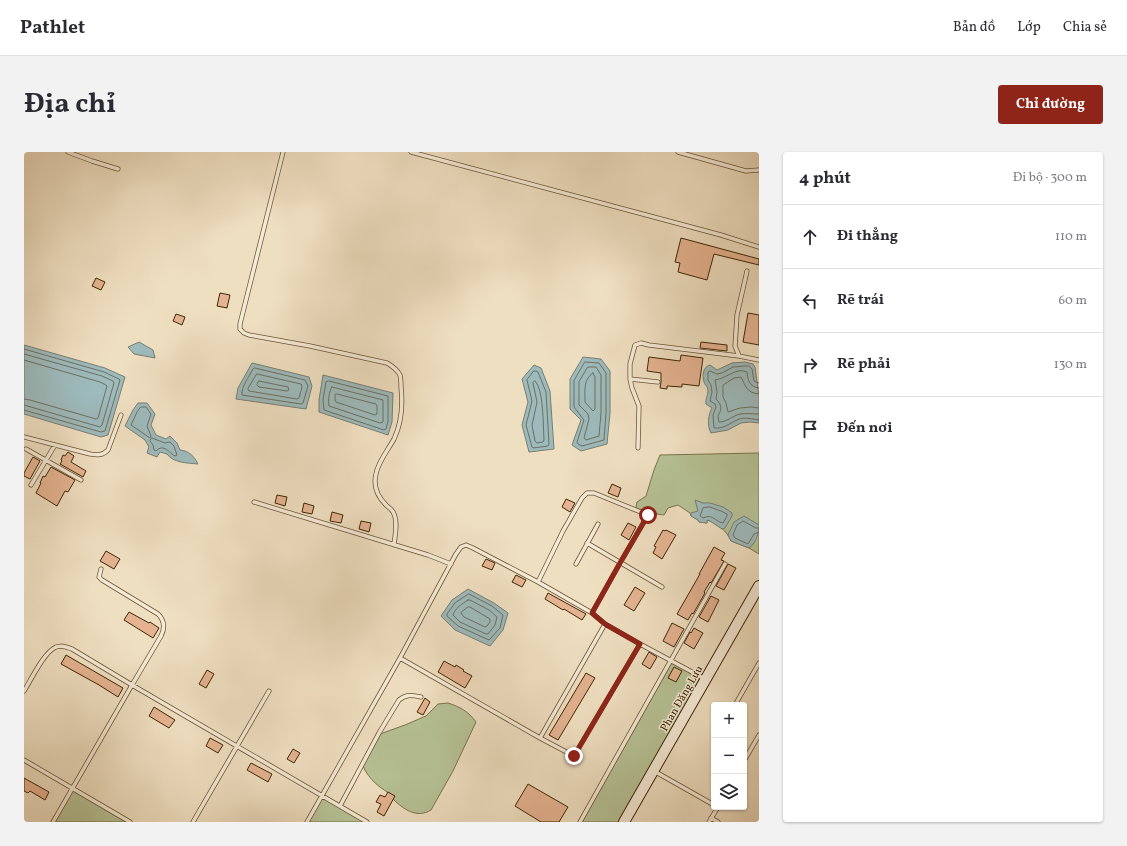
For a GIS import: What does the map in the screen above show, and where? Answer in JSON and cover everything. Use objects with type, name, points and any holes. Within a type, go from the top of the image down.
[{"type":"street","name":"Phan Đăng Lưu","points":[[624,822],[759,586]]},
{"type":"lane","points":[[68,152],[118,170]]},
{"type":"lane","points":[[282,152],[240,329],[249,335],[310,346],[387,363],[397,371],[401,377],[402,395],[400,421],[394,438],[378,466],[375,480],[378,494],[384,503],[394,512],[396,519],[394,545]]},
{"type":"lane","points":[[411,152],[721,235],[759,247]]},
{"type":"lane","points":[[678,152],[746,171],[759,170]]},
{"type":"lane","points":[[739,356],[735,346],[737,315],[747,270]]},
{"type":"lane","points":[[638,448],[639,406],[630,379],[630,364],[635,345],[641,343],[759,360]]},
{"type":"lane","points":[[630,379],[658,382]]},
{"type":"lane","points":[[24,437],[90,454],[104,454],[108,450],[120,415]]},
{"type":"lane","points":[[31,485],[55,445]]},
{"type":"lane","points":[[26,449],[81,480]]},
{"type":"lane","points":[[538,582],[582,498],[587,494],[594,493],[648,515],[592,613]]},
{"type":"lane","points":[[254,502],[428,555],[451,564]]},
{"type":"lane","points":[[576,564],[598,524]]},
{"type":"lane","points":[[587,543],[662,587]]},
{"type":"lane","points":[[307,822],[400,658],[456,554],[461,547],[466,545],[538,582],[592,613],[605,624],[706,679]]},
{"type":"lane","points":[[580,822],[725,564]]},
{"type":"lane","points":[[53,822],[162,636],[164,630],[162,618],[158,614],[102,580],[99,577],[101,569]]},
{"type":"lane","points":[[540,738],[605,624]]},
{"type":"lane","points":[[400,658],[574,756],[640,644]]},
{"type":"lane","points":[[24,691],[46,655],[51,650],[63,646],[72,649],[367,822]]},
{"type":"lane","points":[[737,702],[759,663]]},
{"type":"lane","points":[[193,822],[269,691]]},
{"type":"lane","points":[[340,806],[399,700],[402,697],[409,695],[421,698]]},
{"type":"lane","points":[[747,756],[759,735]]},
{"type":"lane","points":[[24,760],[130,822]]},
{"type":"lane","points":[[653,770],[711,803]]},
{"type":"lane","points":[[715,810],[710,820],[718,822]]},
{"type":"green space","points":[[759,453],[759,554],[749,548],[731,541],[724,531],[714,523],[707,520],[707,523],[699,522],[691,516],[690,513],[678,505],[668,508],[664,515],[649,513],[636,508],[637,502],[646,496],[660,455]]},
{"type":"green space","points":[[672,662],[701,679],[620,822],[582,822]]},
{"type":"green space","points":[[448,703],[464,710],[476,722],[453,771],[431,810],[426,813],[410,812],[393,799],[394,796],[376,784],[363,766],[380,734],[426,716],[438,704]]},
{"type":"green space","points":[[72,790],[126,822],[55,822]]},
{"type":"green space","points":[[323,797],[365,822],[308,822]]},
{"type":"water","points":[[139,342],[153,350],[155,358],[134,354],[128,347]]},
{"type":"water","points":[[24,345],[105,368],[125,377],[108,435],[101,437],[24,414]]},
{"type":"water","points":[[583,357],[601,359],[610,371],[610,413],[607,444],[581,451],[572,445],[581,420],[570,409],[570,379]]},
{"type":"water","points":[[745,362],[753,364],[755,367],[759,396],[759,423],[741,423],[728,430],[711,433],[708,420],[712,408],[706,404],[708,388],[703,379],[704,369],[710,365],[717,370],[732,363]]},
{"type":"water","points":[[252,363],[309,377],[312,386],[306,409],[236,399],[238,388]]},
{"type":"water","points":[[534,365],[541,368],[550,391],[554,449],[529,452],[522,425],[528,402],[522,379]]},
{"type":"water","points":[[323,375],[393,393],[392,422],[388,435],[319,412],[319,400]]},
{"type":"water","points":[[138,403],[147,403],[155,414],[151,425],[156,435],[166,439],[170,436],[177,443],[180,450],[191,454],[198,464],[177,461],[167,454],[160,452],[157,457],[147,453],[149,447],[145,440],[125,426]]},
{"type":"water","points":[[695,500],[723,507],[732,513],[732,516],[725,528],[722,529],[707,520],[707,523],[699,522],[691,516],[691,513],[698,511]]},
{"type":"water","points":[[744,516],[759,525],[757,538],[749,548],[731,541],[728,535],[734,522]]},
{"type":"water","points":[[468,589],[494,603],[508,613],[503,630],[490,646],[455,630],[441,616],[452,600]]},
{"type":"building","points":[[681,238],[759,259],[759,265],[714,254],[707,280],[678,272],[680,263],[675,262]]},
{"type":"building","points":[[96,278],[105,282],[101,290],[92,286]]},
{"type":"building","points":[[220,293],[230,295],[227,308],[217,306]]},
{"type":"building","points":[[748,313],[759,315],[759,345],[743,342]]},
{"type":"building","points":[[176,314],[185,317],[182,325],[173,321]]},
{"type":"building","points":[[701,342],[727,345],[727,351],[700,348]]},
{"type":"building","points":[[681,355],[703,358],[699,386],[682,384],[682,387],[667,386],[667,389],[660,388],[661,373],[647,371],[649,357],[680,361]]},
{"type":"building","points":[[68,452],[74,456],[71,462],[86,471],[83,477],[60,464],[63,455],[65,456]]},
{"type":"building","points":[[33,457],[40,461],[30,479],[24,476],[24,473]]},
{"type":"building","points":[[51,467],[75,480],[68,492],[65,491],[57,506],[36,493],[43,476],[45,477]]},
{"type":"building","points":[[612,484],[621,488],[618,497],[608,493]]},
{"type":"building","points":[[277,495],[287,497],[285,506],[275,503]]},
{"type":"building","points":[[566,499],[575,503],[570,512],[562,507]]},
{"type":"building","points":[[304,503],[314,506],[312,514],[302,512]]},
{"type":"building","points":[[332,512],[343,515],[341,523],[330,521]]},
{"type":"building","points":[[361,521],[371,523],[369,532],[359,529]]},
{"type":"building","points":[[628,523],[636,527],[629,540],[621,535]]},
{"type":"building","points":[[663,530],[676,535],[662,559],[653,553],[656,547],[654,546]]},
{"type":"building","points":[[714,547],[725,553],[721,560],[724,561],[688,620],[677,614]]},
{"type":"building","points":[[106,551],[120,559],[114,569],[100,561]]},
{"type":"building","points":[[486,559],[495,563],[492,570],[482,566]]},
{"type":"building","points":[[728,564],[736,568],[724,590],[716,586]]},
{"type":"building","points":[[516,575],[526,580],[522,587],[512,582]]},
{"type":"building","points":[[635,587],[645,593],[634,611],[624,605]]},
{"type":"building","points":[[548,593],[586,614],[582,620],[545,599]]},
{"type":"building","points":[[711,596],[719,600],[708,622],[699,617]]},
{"type":"building","points":[[129,612],[159,628],[153,638],[124,620]]},
{"type":"building","points":[[672,623],[684,629],[674,647],[663,641]]},
{"type":"building","points":[[694,628],[703,633],[694,649],[684,643]]},
{"type":"building","points":[[649,652],[657,657],[650,669],[642,664]]},
{"type":"building","points":[[66,655],[123,688],[118,697],[61,664]]},
{"type":"building","points":[[444,661],[455,667],[456,665],[472,676],[465,688],[438,672]]},
{"type":"building","points":[[674,667],[682,671],[676,682],[668,678]]},
{"type":"building","points":[[207,670],[214,674],[206,688],[199,684]]},
{"type":"building","points":[[586,673],[595,678],[558,740],[549,735]]},
{"type":"building","points":[[425,698],[430,702],[423,715],[417,712]]},
{"type":"building","points":[[154,707],[175,720],[169,728],[149,716]]},
{"type":"building","points":[[210,738],[223,745],[218,753],[206,746]]},
{"type":"building","points":[[293,749],[300,753],[294,763],[287,759]]},
{"type":"building","points":[[251,763],[272,774],[268,782],[247,770]]},
{"type":"building","points":[[24,778],[49,792],[45,800],[30,791],[28,793],[24,791]]},
{"type":"building","points":[[528,784],[568,807],[559,822],[541,822],[515,806]]},
{"type":"building","points":[[388,792],[395,796],[384,816],[377,812],[381,804],[376,802],[380,795],[385,797]]},
{"type":"route","points":[[574,756],[640,644],[605,624],[592,613],[648,515]]}]
